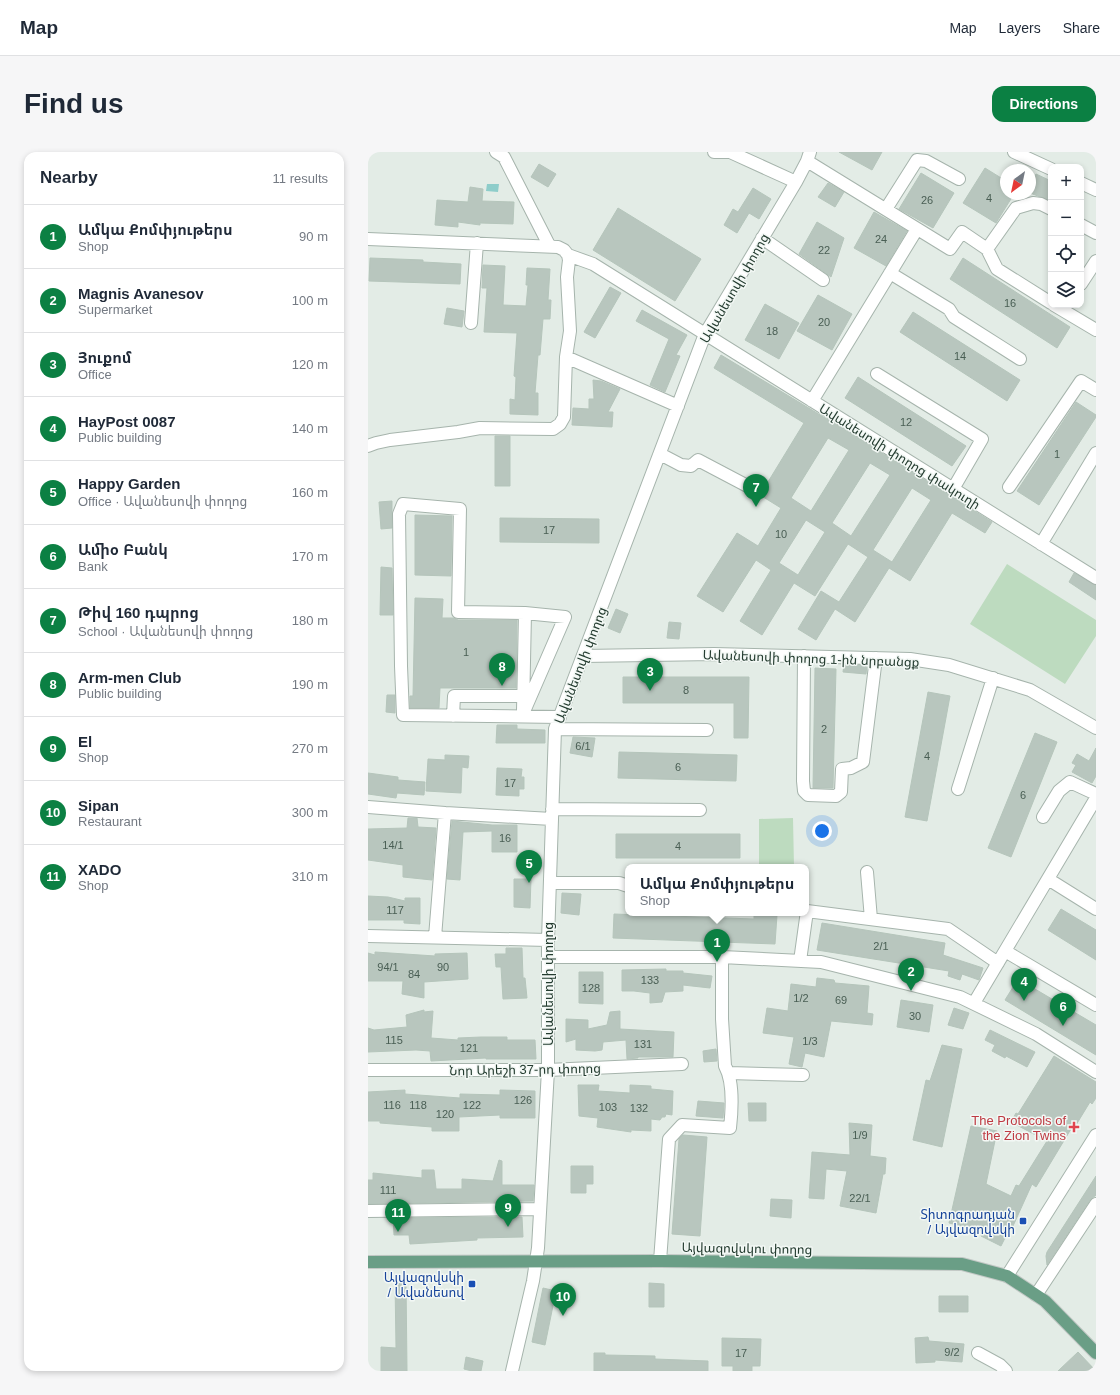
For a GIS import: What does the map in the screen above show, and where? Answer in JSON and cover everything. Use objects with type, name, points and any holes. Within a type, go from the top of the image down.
[{"type":"main road","name":"Այվազովսկու փողոց","points":[[368,1262],[660,1261],[962,1264],[1007,1276],[1036,1295],[1044,1301],[1096,1353]]},
{"type":"street","points":[[368,239],[549,245],[504,157],[496,152]]},
{"type":"street","points":[[714,152],[730,152],[796,182]]},
{"type":"street","points":[[1014,152],[1048,168]]},
{"type":"street","points":[[809,157],[886,209],[950,249],[962,232],[987,249],[997,269],[1048,301]]},
{"type":"street","name":"Ավանեսովի փողոց","points":[[512,1371],[533,1281],[540,1209],[548,1070],[548,940],[555,729],[705,334],[796,182],[809,157]]},
{"type":"street","points":[[886,209],[917,160],[926,161],[959,179]]},
{"type":"street","points":[[1084,184],[1096,190]]},
{"type":"street","points":[[987,249],[1016,208],[1033,203],[1041,204],[1048,208]]},
{"type":"street","points":[[1084,227],[1096,233]]},
{"type":"street","points":[[812,401],[917,229]]},
{"type":"street","points":[[762,238],[823,280]]},
{"type":"street","points":[[471,323],[477,243]]},
{"type":"street","name":"Ավանեսովի փողոց փակուղի","points":[[549,245],[558,247],[568,255],[593,264],[1096,578]]},
{"type":"street","points":[[368,446],[383,441],[480,428],[553,429],[560,424],[564,417],[566,357],[570,331],[567,277],[569,268],[568,255]]},
{"type":"street","points":[[1084,279],[1096,261]]},
{"type":"street","points":[[890,273],[949,309],[954,317],[1020,359]]},
{"type":"street","points":[[1063,308],[1096,330]]},
{"type":"street","points":[[566,357],[678,406]]},
{"type":"street","points":[[877,374],[982,439],[953,489]]},
{"type":"street","points":[[1009,487],[1081,381],[1096,390]]},
{"type":"street","points":[[1042,544],[1096,453]]},
{"type":"street","points":[[660,454],[681,465],[691,466],[698,460],[755,490]]},
{"type":"street","points":[[522,716],[565,617],[525,613],[458,612],[460,509],[403,504],[399,514],[401,666],[404,715],[560,717]]},
{"type":"street","points":[[522,716],[525,613]]},
{"type":"street","name":"Ավանեսովի փողոց 1-ին նրբանցք","points":[[583,656],[714,654],[910,659],[949,665],[1030,690],[1096,728]]},
{"type":"street","points":[[804,656],[804,791],[808,795],[836,796],[841,792],[842,769],[850,768],[863,762],[876,658]]},
{"type":"street","points":[[958,789],[993,678]]},
{"type":"street","points":[[454,716],[454,696],[523,696]]},
{"type":"street","points":[[555,729],[707,730]]},
{"type":"street","points":[[1043,817],[1059,791],[1070,782],[1096,794]]},
{"type":"street","points":[[974,1003],[1048,879],[1093,811],[1096,798]]},
{"type":"street","points":[[368,807],[445,813],[552,814],[700,810]]},
{"type":"street","points":[[436,937],[445,813]]},
{"type":"street","points":[[867,872],[871,919]]},
{"type":"street","points":[[1048,879],[1096,909]]},
{"type":"street","points":[[550,883],[619,883],[625,885]]},
{"type":"street","points":[[809,911],[948,929],[998,963]]},
{"type":"street","points":[[800,961],[806,916]]},
{"type":"street","points":[[368,936],[548,940]]},
{"type":"street","points":[[1005,951],[1096,1005]]},
{"type":"street","points":[[548,957],[722,957],[821,962],[960,997],[1036,1034],[1096,1072]]},
{"type":"street","points":[[660,1261],[669,1139],[682,1125],[730,1128],[732,1106],[729,1073],[726,1066],[722,1019],[722,957]]},
{"type":"street","name":"Նոր Արեշի 37-րդ փողոց","points":[[368,1070],[548,1070],[682,1064]]},
{"type":"street","points":[[729,1073],[803,1074]]},
{"type":"street","points":[[1007,1276],[1094,1139]]},
{"type":"street","points":[[1036,1295],[1096,1204]]},
{"type":"street","points":[[368,1211],[540,1209]]},
{"type":"street","points":[[978,1353],[1000,1365],[1006,1371]]},
{"type":"green space","points":[[1007,564],[1096,620],[1096,636],[1065,684],[970,624]]},
{"type":"green space","points":[[793,818],[794,864],[759,864],[759,819]]},
{"type":"water","points":[[487,184],[499,184],[498,192],[486,191]]},
{"type":"building","points":[[839,152],[882,152],[872,170]]},
{"type":"building","points":[[539,164],[556,174],[548,187],[531,177]]},
{"type":"building","points":[[985,168],[1000,177],[1000,200],[1010,200],[996,223],[963,203]]},
{"type":"building","points":[[921,173],[954,193],[933,228],[899,209]]},
{"type":"building","points":[[1036,174],[1048,180],[1048,200],[1036,195]]},
{"type":"building","points":[[828,183],[844,192],[835,207],[818,197]]},
{"type":"building","points":[[470,187],[483,189],[482,201],[514,202],[513,224],[480,223],[480,225],[458,222],[458,227],[435,225],[437,200],[468,202]]},
{"type":"building","points":[[753,188],[771,199],[759,219],[749,213],[737,233],[724,225],[733,209],[738,212]]},
{"type":"building","points":[[618,208],[701,259],[675,301],[593,250]]},
{"type":"building","points":[[874,212],[907,231],[886,266],[854,248]]},
{"type":"building","points":[[817,222],[844,238],[831,277],[799,254]]},
{"type":"building","points":[[370,258],[423,260],[423,262],[461,264],[460,284],[369,281]]},
{"type":"building","points":[[963,258],[1070,327],[1057,348],[950,279]]},
{"type":"building","points":[[483,265],[505,266],[503,305],[526,306],[528,285],[526,285],[527,268],[550,269],[548,300],[551,300],[550,319],[543,319],[540,355],[538,355],[535,393],[538,393],[538,415],[510,414],[510,399],[515,400],[516,377],[514,376],[517,333],[484,332],[487,288],[482,288]]},
{"type":"building","points":[[610,287],[621,293],[595,338],[584,332]]},
{"type":"building","points":[[818,295],[852,314],[832,350],[797,331]]},
{"type":"building","points":[[765,304],[799,323],[779,359],[745,340]]},
{"type":"building","points":[[447,308],[464,311],[462,327],[444,324]]},
{"type":"building","points":[[642,310],[687,335],[676,355],[680,356],[665,392],[650,385],[669,339],[636,321]]},
{"type":"building","points":[[913,312],[1020,380],[1007,401],[900,332]]},
{"type":"building","points":[[721,355],[992,522],[985,533],[952,513],[910,581],[889,568],[855,622],[835,609],[816,640],[798,629],[821,591],[839,602],[868,557],[848,544],[815,596],[794,583],[762,635],[740,621],[771,570],[756,560],[723,612],[697,596],[737,533],[758,546],[781,508],[760,495],[804,423],[714,368]],"holes":[[[828,438],[849,450],[811,511],[791,498]],[[870,463],[890,475],[851,536],[832,523]],[[912,488],[931,500],[892,562],[873,550]],[[806,520],[825,532],[798,575],[779,563]]]},
{"type":"building","points":[[858,377],[966,446],[952,466],[845,398]]},
{"type":"building","points":[[593,380],[601,381],[620,389],[608,412],[613,412],[612,427],[572,425],[573,408],[589,409],[589,399],[594,399]]},
{"type":"building","points":[[1076,402],[1096,415],[1096,417],[1039,505],[1017,491]]},
{"type":"building","points":[[495,436],[510,436],[510,486],[495,486]]},
{"type":"building","points":[[392,501],[392,528],[381,529],[379,502]]},
{"type":"building","points":[[415,515],[452,516],[451,576],[415,575]]},
{"type":"building","points":[[500,518],[599,519],[599,543],[500,542]]},
{"type":"building","points":[[381,567],[392,568],[393,615],[380,615]]},
{"type":"building","points":[[1074,573],[1096,585],[1096,600],[1069,582]]},
{"type":"building","points":[[415,598],[443,599],[442,618],[454,618],[458,620],[517,620],[516,688],[440,688],[439,708],[410,708],[410,696],[413,696]]},
{"type":"building","points":[[616,609],[628,614],[620,633],[608,628]]},
{"type":"building","points":[[669,622],[681,623],[679,639],[667,638]]},
{"type":"building","points":[[844,665],[867,665],[866,674],[843,672]]},
{"type":"building","points":[[815,668],[836,669],[833,788],[813,788]]},
{"type":"building","points":[[623,677],[749,677],[748,738],[734,738],[734,703],[623,703]]},
{"type":"building","points":[[928,692],[950,696],[927,821],[905,817]]},
{"type":"building","points":[[387,695],[395,695],[395,713],[386,712]]},
{"type":"building","points":[[497,725],[517,725],[517,729],[545,730],[545,743],[496,743]]},
{"type":"building","points":[[1035,733],[1057,742],[1011,857],[988,848]]},
{"type":"building","points":[[573,737],[595,738],[592,757],[570,753]]},
{"type":"building","points":[[1096,748],[1096,776],[1092,783],[1072,772],[1076,765],[1072,763],[1077,754],[1089,761]]},
{"type":"building","points":[[619,752],[737,755],[736,781],[618,778]]},
{"type":"building","points":[[445,755],[469,756],[468,768],[462,767],[461,793],[426,791],[428,759],[445,760]]},
{"type":"building","points":[[497,768],[522,769],[521,777],[524,777],[524,789],[519,789],[519,796],[496,795]]},
{"type":"building","points":[[368,773],[398,777],[398,780],[425,782],[424,795],[397,793],[396,798],[368,794]]},
{"type":"building","points":[[408,818],[417,818],[418,827],[436,828],[432,880],[403,877],[403,865],[368,860],[368,829],[407,828]]},
{"type":"building","points":[[452,821],[492,825],[517,825],[517,852],[492,852],[492,831],[463,832],[460,880],[447,879]]},
{"type":"building","points":[[616,834],[740,834],[740,858],[616,858]]},
{"type":"building","points":[[514,879],[531,879],[530,908],[514,907]]},
{"type":"building","points":[[562,893],[581,894],[579,915],[561,913]]},
{"type":"building","points":[[368,896],[388,897],[405,901],[405,898],[420,898],[420,924],[404,923],[404,920],[368,920]]},
{"type":"building","points":[[1061,909],[1096,930],[1096,960],[1048,930]]},
{"type":"building","points":[[614,914],[625,914],[625,916],[754,919],[754,916],[777,916],[775,944],[613,938]]},
{"type":"building","points":[[822,923],[945,943],[943,955],[983,968],[979,980],[962,974],[960,980],[948,976],[949,971],[817,950]]},
{"type":"building","points":[[506,948],[522,948],[523,978],[525,978],[527,998],[503,999],[501,967],[496,967],[495,954],[506,954]]},
{"type":"building","points":[[375,952],[435,956],[435,954],[467,953],[468,979],[424,982],[424,998],[402,994],[403,981],[368,981],[368,953],[375,955]]},
{"type":"building","points":[[666,969],[666,971],[683,971],[683,973],[712,976],[710,988],[683,985],[683,991],[665,992],[662,1002],[650,1003],[650,993],[622,991],[622,970]]},
{"type":"building","points":[[579,972],[603,972],[603,1004],[579,1003]]},
{"type":"building","points":[[817,978],[834,980],[835,983],[869,986],[867,1013],[873,1014],[872,1025],[831,1021],[824,1057],[805,1053],[802,1067],[789,1064],[794,1037],[763,1033],[767,1008],[788,1011],[791,984],[816,987]]},
{"type":"building","points":[[1018,979],[1096,1025],[1096,1055],[1005,1000]]},
{"type":"building","points":[[901,1000],[933,1005],[929,1032],[897,1027]]},
{"type":"building","points":[[954,1008],[969,1013],[963,1029],[948,1025]]},
{"type":"building","points":[[424,1010],[424,1012],[433,1011],[431,1038],[458,1040],[458,1038],[507,1037],[507,1040],[535,1040],[536,1059],[486,1058],[431,1061],[430,1051],[416,1050],[368,1052],[368,1028],[374,1030],[407,1027],[406,1015]]},
{"type":"building","points":[[620,1011],[620,1029],[674,1032],[673,1057],[638,1057],[627,1059],[626,1040],[603,1042],[602,1050],[595,1051],[576,1050],[576,1039],[566,1042],[566,1019],[588,1020],[588,1029],[607,1025],[610,1012]]},
{"type":"building","points":[[990,1030],[1035,1052],[1027,1067],[1006,1056],[1005,1058],[992,1051],[995,1045],[985,1040]]},
{"type":"building","points":[[942,1045],[962,1049],[942,1147],[913,1140],[926,1080],[930,1081]]},
{"type":"building","points":[[716,1049],[717,1061],[704,1062],[703,1051]]},
{"type":"building","points":[[1054,1056],[1096,1082],[1096,1098],[1092,1104],[1090,1102],[1076,1125],[1074,1124],[1036,1187],[1032,1184],[1013,1226],[1011,1226],[1001,1246],[981,1236],[984,1231],[949,1223],[971,1126],[997,1131],[986,1184],[1011,1196],[1016,1185],[1019,1186],[1047,1141],[1011,1122],[1016,1113],[1018,1114]]},
{"type":"building","points":[[578,1085],[599,1085],[598,1091],[630,1093],[630,1085],[651,1086],[651,1089],[673,1091],[672,1115],[666,1114],[665,1117],[662,1117],[660,1120],[651,1119],[651,1131],[631,1130],[631,1132],[597,1127],[598,1118],[579,1116]]},
{"type":"building","points":[[405,1090],[405,1094],[460,1098],[460,1094],[500,1095],[500,1090],[535,1091],[535,1118],[500,1118],[500,1115],[459,1117],[459,1131],[432,1131],[432,1127],[368,1121],[368,1092]]},
{"type":"building","points":[[698,1101],[724,1103],[723,1118],[696,1116]]},
{"type":"building","points":[[748,1103],[766,1103],[766,1121],[749,1121]]},
{"type":"building","points":[[849,1123],[872,1125],[870,1156],[886,1158],[885,1174],[883,1174],[876,1213],[840,1206],[847,1171],[826,1169],[824,1199],[809,1198],[812,1152],[850,1155]]},
{"type":"building","points":[[683,1135],[707,1137],[700,1236],[672,1234],[679,1139]]},
{"type":"building","points":[[499,1160],[502,1161],[502,1185],[534,1185],[533,1201],[368,1204],[368,1180],[373,1180],[373,1173],[422,1178],[422,1170],[434,1170],[436,1189],[462,1189],[462,1179],[493,1181]]},
{"type":"building","points":[[571,1166],[593,1166],[593,1184],[586,1184],[586,1193],[571,1193]]},
{"type":"building","points":[[1096,1176],[1096,1195],[1090,1200],[1047,1265],[1047,1252]]},
{"type":"building","points":[[771,1199],[792,1200],[791,1218],[770,1216]]},
{"type":"building","points":[[522,1217],[523,1237],[477,1238],[477,1240],[410,1244],[409,1235],[394,1235],[393,1218]]},
{"type":"building","points":[[395,1281],[406,1281],[407,1371],[381,1371],[381,1347],[396,1348]]},
{"type":"building","points":[[649,1283],[664,1284],[664,1307],[649,1307]]},
{"type":"building","points":[[543,1288],[556,1291],[545,1345],[532,1342]]},
{"type":"building","points":[[939,1296],[968,1296],[968,1312],[939,1312]]},
{"type":"building","points":[[928,1337],[929,1341],[964,1344],[962,1362],[935,1360],[935,1362],[916,1363],[915,1338]]},
{"type":"building","points":[[722,1338],[761,1339],[760,1366],[752,1366],[752,1371],[733,1371],[733,1366],[722,1366]]},
{"type":"building","points":[[1078,1352],[1096,1371],[1058,1371]]},
{"type":"building","points":[[594,1353],[605,1353],[605,1355],[655,1356],[655,1359],[708,1361],[708,1371],[594,1371]]},
{"type":"building","points":[[466,1357],[483,1361],[481,1371],[464,1369]]},
{"type":"place","name":"Թիվ 160 դպրոց","points":[[756,507]]},
{"type":"place","name":"Arm-men Club","points":[[502,686]]},
{"type":"place","name":"Յուքոմ","points":[[650,691]]},
{"type":"place","name":"Happy Garden","points":[[529,883]]},
{"type":"place","name":"Ամկա Քոմփյութերս","points":[[717,962]]},
{"type":"place","name":"Magnis Avanesov","points":[[911,991]]},
{"type":"place","name":"HayPost 0087","points":[[1024,1001]]},
{"type":"place","name":"Ամիօ Բանկ","points":[[1063,1026]]},
{"type":"place","name":"The Protocols of the Zion Twins","points":[[1074,1127]]},
{"type":"place","name":"Տիտոգրադյան / Այվազովսկի","points":[[1023,1221]]},
{"type":"place","name":"El","points":[[508,1227]]},
{"type":"place","name":"XADO","points":[[398,1232]]},
{"type":"place","name":"Այվազովսկի / Ավանեսով","points":[[472,1284]]},
{"type":"place","name":"Sipan","points":[[563,1316]]}]
